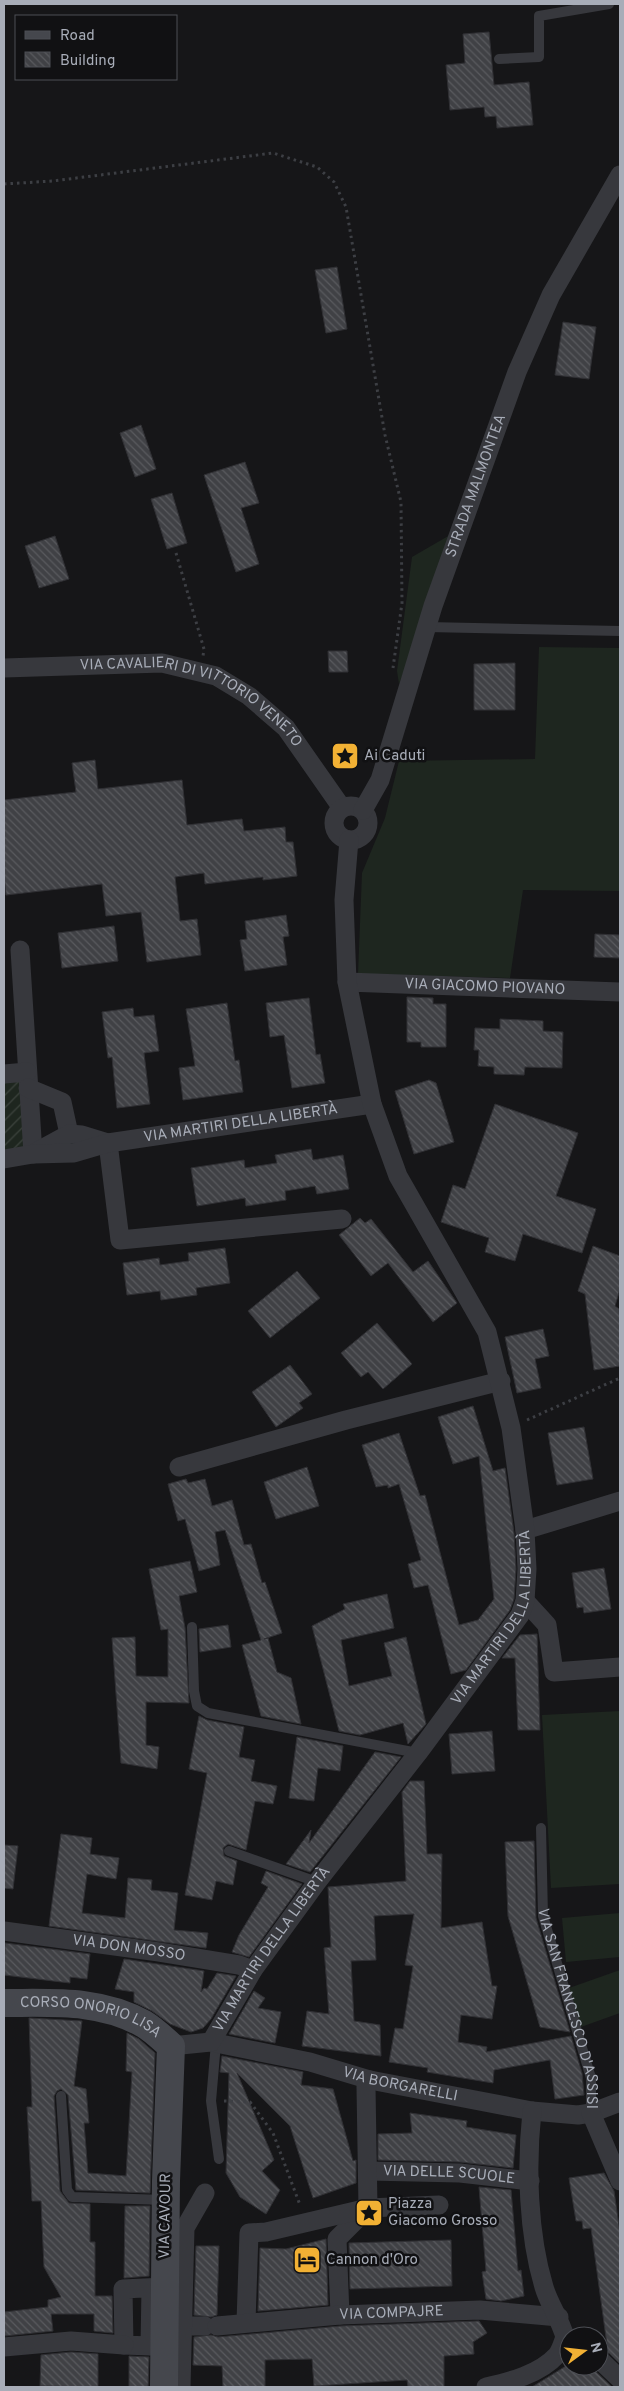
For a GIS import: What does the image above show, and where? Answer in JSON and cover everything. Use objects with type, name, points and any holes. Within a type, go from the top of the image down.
[{"type":"street","name":"STRADA MALMONTEA","points":[[363,810],[380,780],[427,627],[517,372],[551,295],[620,174]]},
{"type":"street","name":"VIA CAVALIERI DI VITTORIO VENETO","points":[[4,668],[162,663],[216,676],[249,696],[286,728],[342,808]]},
{"type":"street","points":[[353,806],[363,810],[368,820],[366,831],[358,838],[349,840],[342,837],[335,828],[335,817],[342,808],[353,806]]},
{"type":"street","name":"VIA MARTIRI DELLA LIBERTÀ","points":[[172,2046],[213,2043],[252,1970],[317,1882],[418,1753],[520,1615],[525,1601],[527,1569],[525,1530],[511,1428],[501,1381],[487,1332],[398,1176],[372,1104],[347,982],[344,900],[349,840]]},
{"type":"street","points":[[20,950],[33,1154]]},
{"type":"street","name":"VIA GIACOMO PIOVANO","points":[[347,982],[620,992]]},
{"type":"street","points":[[4,1074],[28,1080],[62,1102],[69,1134]]},
{"type":"street","name":"VIA MARTIRI DELLA LIBERTÀ","points":[[33,1154],[74,1153],[108,1144],[372,1104]]},
{"type":"street","points":[[4,1159],[33,1154],[69,1134],[108,1144],[120,1240],[342,1219]]},
{"type":"street","points":[[179,1467],[346,1420],[501,1381]]},
{"type":"street","points":[[525,1530],[620,1501]]},
{"type":"street","points":[[525,1601],[547,1626],[554,1672],[620,1667]]},
{"type":"street","name":"VIA DON MOSSO","points":[[4,1931],[159,1952],[239,1965],[252,1970]]},
{"type":"street","name":"CORSO ONORIO LISA","points":[[4,2003],[79,2003],[112,2011],[144,2024],[172,2046]]},
{"type":"street","name":"VIA BORGARELLI","points":[[213,2043],[310,2062],[370,2080],[532,2111],[578,2115],[591,2113],[620,2102]]},
{"type":"street","name":"VIA CAVOUR","points":[[164,2387],[157,2347],[158,2288],[166,2200],[172,2046]]},
{"type":"street","points":[[340,2315],[337,2239],[368,2208],[366,2087],[370,2080]]},
{"type":"street","points":[[532,2111],[530,2181],[535,2240],[545,2288],[563,2326]]},
{"type":"street","name":"VIA SAN FRANCESCO D'ASSISI","points":[[591,2113],[620,2182]]},
{"type":"street","name":"VIA DELLE SCUOLE","points":[[368,2171],[460,2173],[530,2181]]},
{"type":"street","points":[[180,2387],[185,2228],[205,2193]]},
{"type":"street","points":[[246,2322],[249,2233],[266,2232],[368,2208],[439,2205]]},
{"type":"street","points":[[124,2345],[123,2289],[158,2288]]},
{"type":"street","name":"VIA COMPAJRE","points":[[182,2326],[340,2315],[480,2310],[559,2317]]},
{"type":"street","points":[[4,2347],[71,2341],[157,2347]]},
{"type":"street","points":[[486,2387],[511,2385],[557,2354],[559,2351]]},
{"type":"street","points":[[609,2369],[620,2379]]},
{"type":"lane","points":[[499,59],[538,57],[539,16],[609,4]]},
{"type":"lane","points":[[427,627],[620,631]]},
{"type":"lane","points":[[192,1627],[194,1691],[197,1706],[208,1713],[418,1753]]},
{"type":"lane","name":"VIA SAN FRANCESCO D'ASSISI","points":[[541,1828],[543,1916],[591,2078],[591,2113]]},
{"type":"lane","points":[[229,1851],[317,1882]]},
{"type":"lane","points":[[213,2043],[211,2100],[219,2159]]},
{"type":"lane","points":[[61,2096],[67,2190],[72,2197],[166,2200]]},
{"type":"path","points":[[4,184],[53,181],[273,153],[317,167],[334,182],[346,207],[385,434],[401,502],[402,603],[393,669]]},
{"type":"path","points":[[176,553],[204,649],[202,673]]},
{"type":"path","points":[[511,1428],[620,1378]]},
{"type":"path","points":[[211,2100],[250,2102],[273,2132],[306,2223]]},
{"type":"shaded area","points":[[450,535],[431,601],[399,684],[397,671],[412,557]]},
{"type":"shaded area","points":[[539,647],[620,648],[620,891],[523,890],[510,978],[358,974],[362,873],[385,818],[399,761],[535,759]]},
{"type":"shaded area","points":[[27,1072],[33,1154],[4,1159],[4,1074]]},
{"type":"shaded area","points":[[620,1711],[620,1884],[551,1888],[542,1715]]},
{"type":"shaded area","points":[[620,1913],[620,1957],[566,1962],[562,1918]]},
{"type":"shaded area","points":[[620,1970],[620,2013],[581,2027],[569,1988]]},
{"type":"building","points":[[489,32],[494,85],[529,82],[533,125],[497,128],[496,116],[485,117],[484,107],[450,110],[446,65],[465,63],[463,34]]},
{"type":"building","points":[[337,267],[347,329],[326,333],[315,270]]},
{"type":"building","points":[[563,322],[596,327],[589,379],[555,375]]},
{"type":"building","points":[[141,425],[156,469],[135,477],[120,433]]},
{"type":"building","points":[[245,462],[259,503],[241,508],[259,564],[236,572],[204,475]]},
{"type":"building","points":[[172,493],[187,543],[167,549],[151,499]]},
{"type":"building","points":[[55,536],[69,579],[39,588],[25,546]]},
{"type":"building","points":[[328,651],[347,651],[348,672],[329,672]]},
{"type":"building","points":[[515,663],[515,710],[474,710],[474,664]]},
{"type":"building","points":[[95,760],[98,789],[182,780],[187,825],[242,819],[244,831],[285,827],[286,842],[293,842],[297,876],[263,880],[263,877],[205,884],[204,873],[175,877],[180,921],[197,919],[201,955],[147,962],[141,912],[106,916],[102,884],[6,895],[4,875],[4,800],[76,792],[72,763]]},
{"type":"building","points":[[286,915],[289,936],[283,937],[287,965],[245,971],[240,940],[247,939],[245,921]]},
{"type":"building","points":[[114,926],[118,961],[62,968],[58,933]]},
{"type":"building","points":[[595,934],[620,935],[620,958],[594,957]]},
{"type":"building","points":[[407,997],[433,998],[433,1004],[446,1004],[446,1047],[421,1047],[421,1042],[407,1042]]},
{"type":"building","points":[[309,998],[316,1055],[320,1054],[325,1083],[292,1088],[284,1035],[270,1037],[266,1003]]},
{"type":"building","points":[[227,1003],[235,1061],[239,1060],[243,1092],[183,1100],[179,1068],[195,1066],[186,1009]]},
{"type":"building","points":[[133,1008],[134,1017],[154,1015],[159,1051],[144,1053],[150,1104],[117,1108],[112,1057],[108,1058],[102,1012]]},
{"type":"building","points":[[500,1019],[543,1021],[543,1031],[563,1032],[562,1068],[525,1067],[524,1075],[494,1074],[494,1067],[478,1066],[479,1050],[474,1050],[475,1028],[500,1029]]},
{"type":"building","points":[[429,1080],[436,1083],[454,1142],[414,1154],[395,1091]]},
{"type":"building","points":[[495,1104],[578,1133],[556,1196],[596,1209],[582,1253],[523,1234],[515,1261],[485,1252],[489,1238],[441,1222],[453,1185],[465,1189]]},
{"type":"building","points":[[311,1149],[313,1160],[343,1155],[349,1189],[317,1194],[315,1186],[285,1191],[286,1200],[246,1206],[245,1198],[197,1206],[191,1168],[244,1160],[245,1168],[277,1163],[275,1155]]},
{"type":"building","points":[[360,1218],[365,1223],[371,1219],[413,1272],[428,1261],[457,1303],[433,1322],[388,1263],[371,1276],[339,1235]]},
{"type":"building","points":[[593,1246],[620,1256],[620,1289],[615,1306],[619,1309],[620,1320],[620,1366],[594,1370],[585,1294],[578,1291]]},
{"type":"building","points":[[225,1248],[230,1283],[196,1288],[197,1295],[161,1300],[160,1291],[127,1295],[123,1263],[159,1258],[160,1265],[189,1261],[188,1253]]},
{"type":"building","points":[[297,1271],[320,1298],[270,1338],[248,1311]]},
{"type":"building","points":[[377,1323],[412,1364],[383,1389],[368,1372],[361,1377],[341,1353]]},
{"type":"building","points":[[543,1329],[549,1356],[535,1359],[541,1388],[517,1393],[505,1337]]},
{"type":"building","points":[[290,1365],[312,1394],[299,1403],[303,1408],[276,1427],[252,1392]]},
{"type":"building","points":[[473,1406],[493,1471],[505,1468],[514,1533],[516,1569],[514,1599],[510,1610],[466,1670],[451,1674],[428,1585],[414,1588],[408,1564],[421,1560],[399,1484],[388,1488],[388,1485],[376,1487],[362,1445],[399,1433],[420,1496],[425,1495],[459,1625],[478,1620],[494,1599],[479,1456],[453,1464],[438,1417]]},
{"type":"building","points":[[584,1427],[593,1479],[557,1485],[548,1433]]},
{"type":"building","points":[[307,1467],[319,1506],[276,1519],[264,1482]]},
{"type":"building","points":[[186,1479],[188,1483],[205,1479],[212,1506],[232,1500],[244,1545],[251,1544],[262,1583],[265,1582],[282,1633],[264,1639],[268,1638],[277,1672],[291,1678],[301,1724],[261,1716],[242,1645],[261,1640],[225,1530],[215,1532],[220,1565],[199,1571],[185,1519],[178,1521],[168,1484]]},
{"type":"building","points":[[190,1561],[197,1592],[179,1596],[185,1628],[189,1703],[146,1702],[146,1745],[159,1747],[157,1769],[121,1763],[112,1638],[135,1637],[136,1676],[168,1677],[168,1629],[161,1630],[149,1569]]},
{"type":"building","points":[[604,1568],[611,1609],[584,1613],[583,1607],[577,1608],[572,1573]]},
{"type":"building","points":[[387,1594],[394,1628],[341,1640],[349,1686],[392,1676],[384,1643],[406,1637],[426,1724],[408,1744],[403,1723],[360,1735],[339,1731],[312,1626],[345,1609],[343,1604]]},
{"type":"building","points":[[228,1625],[231,1647],[200,1652],[199,1629]]},
{"type":"building","points":[[537,1634],[540,1730],[518,1730],[515,1658],[502,1658],[520,1635]]},
{"type":"building","points":[[199,1716],[207,1720],[244,1727],[239,1757],[255,1760],[251,1781],[277,1786],[273,1804],[255,1801],[246,1850],[228,1844],[223,1848],[224,1856],[237,1861],[233,1885],[216,1881],[212,1900],[185,1895],[207,1773],[189,1769]]},
{"type":"building","points":[[492,1731],[495,1771],[452,1774],[449,1734]]},
{"type":"building","points":[[297,1737],[343,1746],[340,1771],[318,1768],[314,1801],[289,1798]]},
{"type":"building","points":[[375,1752],[401,1757],[310,1872],[286,1864],[311,1830],[309,1843]]},
{"type":"building","points":[[410,1781],[424,1781],[427,1854],[442,1854],[441,1928],[482,1922],[492,1986],[497,1986],[492,2019],[461,2015],[458,2042],[487,2047],[486,2052],[571,2036],[582,2073],[584,2095],[555,2099],[550,2060],[494,2070],[493,2083],[427,2072],[428,2068],[389,2062],[395,2028],[403,2029],[413,1966],[405,1965],[414,1914],[374,1916],[376,1960],[351,1961],[354,2021],[380,2025],[381,2056],[302,2046],[307,2011],[329,2014],[324,1948],[331,1947],[328,1887],[406,1881],[402,1792]]},
{"type":"building","points":[[61,1834],[92,1838],[90,1854],[119,1858],[116,1879],[87,1874],[82,1913],[125,1918],[128,1878],[152,1880],[151,1890],[178,1893],[174,1930],[208,1933],[206,1948],[49,1926]]},
{"type":"building","points":[[534,1841],[536,1918],[570,2032],[540,2027],[508,1916],[505,1842]]},
{"type":"building","points":[[4,1845],[18,1846],[13,1889],[4,1888]]},
{"type":"building","points":[[266,1871],[302,1884],[249,1957],[232,1952],[239,1935],[268,1887],[261,1883]]},
{"type":"building","points":[[5,1943],[90,1954],[87,1979],[70,1977],[70,1983],[4,1975]]},
{"type":"building","points":[[124,1959],[204,1971],[201,1992],[204,1988],[207,1989],[217,1973],[236,1976],[211,2019],[203,2028],[191,2032],[170,2024],[152,2011],[134,2002],[134,1992],[115,1989]]},
{"type":"building","points":[[254,1991],[265,1998],[258,2008],[281,2012],[275,2043],[229,2034]]},
{"type":"building","points":[[29,2018],[82,2021],[74,2086],[86,2089],[89,2123],[84,2123],[88,2173],[126,2176],[132,2072],[126,2071],[127,2033],[139,2039],[155,2053],[150,2193],[76,2190],[68,2095],[61,2089],[54,2096],[60,2191],[69,2203],[90,2204],[90,2242],[95,2242],[95,2296],[112,2296],[113,2333],[94,2331],[94,2314],[51,2314],[53,2331],[4,2336],[4,2312],[48,2307],[48,2300],[61,2297],[44,2267],[41,2201],[32,2201],[27,2107],[32,2107]]},
{"type":"building","points":[[222,2056],[303,2072],[301,2085],[333,2089],[353,2161],[356,2160],[356,2183],[313,2198],[290,2126],[237,2073],[274,2160],[262,2171],[280,2190],[266,2214],[240,2197],[226,2173],[229,2073],[220,2072]]},
{"type":"building","points":[[410,2113],[467,2121],[466,2127],[516,2135],[513,2168],[460,2162],[378,2160],[378,2134],[412,2133]]},
{"type":"building","points":[[604,2173],[614,2191],[620,2233],[620,2364],[609,2353],[609,2326],[604,2326],[591,2228],[583,2229],[582,2221],[576,2221],[569,2178]]},
{"type":"building","points":[[479,2187],[511,2190],[518,2271],[521,2270],[524,2296],[501,2301],[486,2299],[482,2272],[486,2271]]},
{"type":"building","points":[[125,2206],[150,2206],[149,2276],[124,2278]]},
{"type":"building","points":[[326,2239],[328,2305],[258,2311],[260,2248],[286,2249]]},
{"type":"building","points":[[451,2240],[452,2286],[350,2289],[349,2243]]},
{"type":"building","points":[[196,2246],[219,2246],[217,2315],[211,2317],[194,2315]]},
{"type":"building","points":[[479,2321],[487,2333],[473,2342],[474,2354],[444,2356],[444,2387],[408,2387],[407,2380],[314,2386],[312,2359],[265,2360],[265,2387],[223,2387],[222,2366],[193,2365],[194,2337],[211,2335],[218,2337],[341,2326]]},
{"type":"building","points":[[71,2352],[98,2354],[98,2387],[40,2386],[41,2355]]},
{"type":"building","points":[[129,2356],[149,2357],[148,2387],[129,2387]]},
{"type":"building","points":[[559,2370],[559,2376],[600,2376],[612,2387],[532,2387]]},
{"type":"place","name":"Ai Caduti","points":[[345,756]]},
{"type":"place","name":"Piazza Giacomo Grosso","points":[[369,2213]]},
{"type":"place","name":"Cannon d'Oro","points":[[307,2260]]}]
